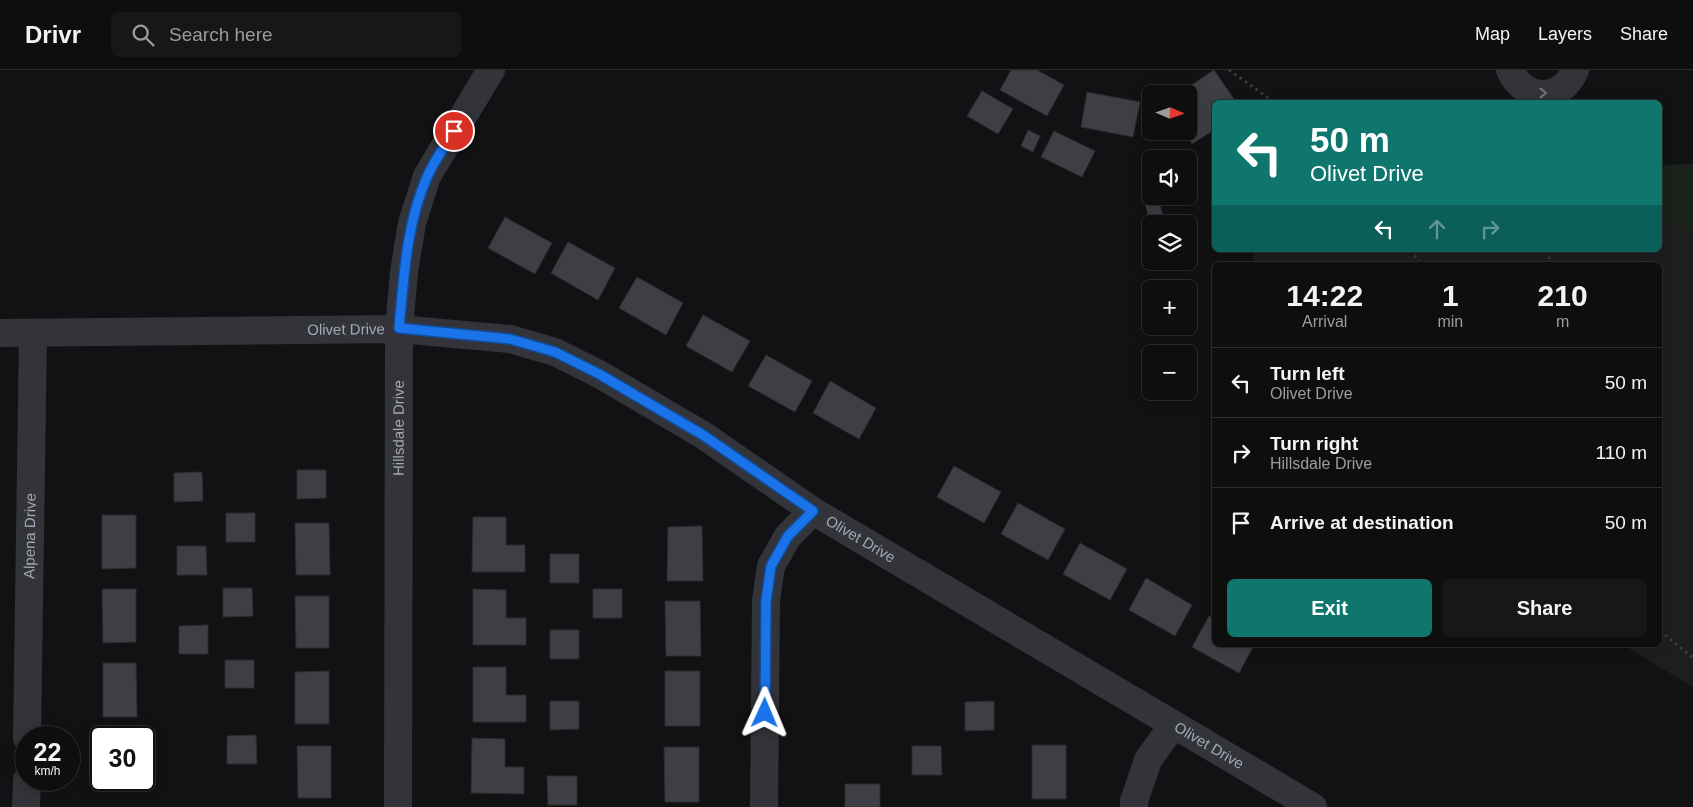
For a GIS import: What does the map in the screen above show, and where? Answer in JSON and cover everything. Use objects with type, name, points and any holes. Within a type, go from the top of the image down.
[{"type":"street","name":"Hillsdale Drive","points":[[398,807],[399,328],[404,272],[412,223],[427,176],[491,70]]},
{"type":"street","points":[[1510,70],[1522,87],[1532,92],[1546,94],[1564,87],[1576,70]]},
{"type":"street","name":"Olivet Drive","points":[[0,333],[399,328],[510,339],[555,352],[599,374],[703,435],[813,511],[1173,726],[1313,807]]},
{"type":"street","name":"Alpena Drive","points":[[27,726],[33,333]]},
{"type":"street","points":[[764,807],[766,601],[771,566],[788,536],[813,511]]},
{"type":"street","points":[[1134,807],[1148,760],[1173,726]]},
{"type":"street","points":[[26,807],[27,791]]},
{"type":"path","points":[[1230,70],[1271,100]]},
{"type":"path","points":[[1662,633],[1693,658]]},
{"type":"shaded area","points":[[1693,164],[1693,233],[1662,225],[1662,165]]},
{"type":"shaded area","points":[[1662,225],[1693,233],[1693,687],[1626,647],[1662,647],[1662,262],[1253,262],[1255,252],[1662,252]]},
{"type":"building","points":[[1011,70],[1037,70],[1064,85],[1047,116],[1000,90]]},
{"type":"building","points":[[1214,70],[1235,100],[1212,100],[1212,131],[1192,144],[1190,140],[1198,140],[1198,85],[1192,85]]},
{"type":"building","points":[[982,91],[1013,109],[998,134],[967,116]]},
{"type":"building","points":[[1087,92],[1140,102],[1133,137],[1081,127]]},
{"type":"building","points":[[1028,130],[1040,136],[1033,152],[1021,146]]},
{"type":"building","points":[[1054,131],[1095,151],[1082,177],[1041,157]]},
{"type":"building","points":[[1146,205],[1160,205],[1163,215],[1148,215]]},
{"type":"building","points":[[505,217],[552,243],[535,274],[488,248]]},
{"type":"building","points":[[568,242],[615,268],[598,300],[551,273]]},
{"type":"building","points":[[637,277],[683,303],[666,335],[619,308]]},
{"type":"building","points":[[703,315],[750,341],[732,372],[686,346]]},
{"type":"building","points":[[766,355],[812,381],[795,412],[748,386]]},
{"type":"building","points":[[830,381],[876,408],[859,439],[813,413]]},
{"type":"building","points":[[954,466],[1001,492],[984,523],[937,497]]},
{"type":"building","points":[[297,470],[326,470],[326,498],[297,499]]},
{"type":"building","points":[[202,472],[203,501],[174,502],[174,473]]},
{"type":"building","points":[[1018,503],[1065,529],[1048,560],[1001,534]]},
{"type":"building","points":[[226,513],[255,513],[255,542],[226,542]]},
{"type":"building","points":[[102,515],[136,515],[136,568],[102,569]]},
{"type":"building","points":[[473,517],[506,517],[506,545],[525,545],[525,572],[472,572]]},
{"type":"building","points":[[295,523],[329,523],[330,575],[296,575]]},
{"type":"building","points":[[702,526],[703,581],[667,581],[668,527]]},
{"type":"building","points":[[1080,543],[1127,569],[1110,600],[1063,574]]},
{"type":"building","points":[[177,546],[206,546],[207,575],[177,575]]},
{"type":"building","points":[[550,554],[579,554],[579,583],[550,583]]},
{"type":"building","points":[[1146,578],[1192,605],[1175,636],[1129,610]]},
{"type":"building","points":[[223,588],[252,588],[253,616],[223,617]]},
{"type":"building","points":[[102,589],[136,589],[136,642],[103,643]]},
{"type":"building","points":[[473,589],[506,590],[506,618],[526,618],[526,645],[473,645]]},
{"type":"building","points":[[593,589],[622,589],[622,618],[593,618]]},
{"type":"building","points":[[295,596],[329,596],[329,648],[296,648]]},
{"type":"building","points":[[665,601],[700,601],[701,656],[666,656]]},
{"type":"building","points":[[1209,616],[1212,618],[1212,647],[1253,647],[1239,673],[1192,647]]},
{"type":"building","points":[[208,625],[208,654],[179,654],[179,626]]},
{"type":"building","points":[[550,630],[579,630],[579,659],[550,659]]},
{"type":"building","points":[[225,660],[254,660],[254,688],[225,688]]},
{"type":"building","points":[[103,663],[136,663],[137,717],[103,717]]},
{"type":"building","points":[[473,667],[506,667],[506,695],[526,695],[526,722],[473,722]]},
{"type":"building","points":[[329,671],[329,724],[295,724],[295,672]]},
{"type":"building","points":[[665,671],[700,671],[700,726],[665,726]]},
{"type":"building","points":[[550,701],[579,701],[579,729],[550,730]]},
{"type":"building","points":[[994,701],[994,730],[965,731],[965,702]]},
{"type":"building","points":[[256,735],[257,764],[227,764],[227,736]]},
{"type":"building","points":[[472,738],[505,739],[505,767],[524,767],[524,794],[471,793]]},
{"type":"building","points":[[1032,745],[1066,745],[1066,799],[1032,799]]},
{"type":"building","points":[[297,746],[331,746],[331,798],[298,798]]},
{"type":"building","points":[[912,746],[941,746],[942,775],[912,775]]},
{"type":"building","points":[[664,747],[699,747],[699,802],[665,802]]},
{"type":"building","points":[[547,776],[577,776],[577,805],[548,805]]},
{"type":"building","points":[[845,784],[880,784],[880,807],[845,807]]},
{"type":"route","points":[[454,131],[427,176],[412,223],[404,272],[399,328],[510,339],[555,352],[599,374],[703,435],[813,511],[788,536],[771,566],[766,601],[765,713]]}]
